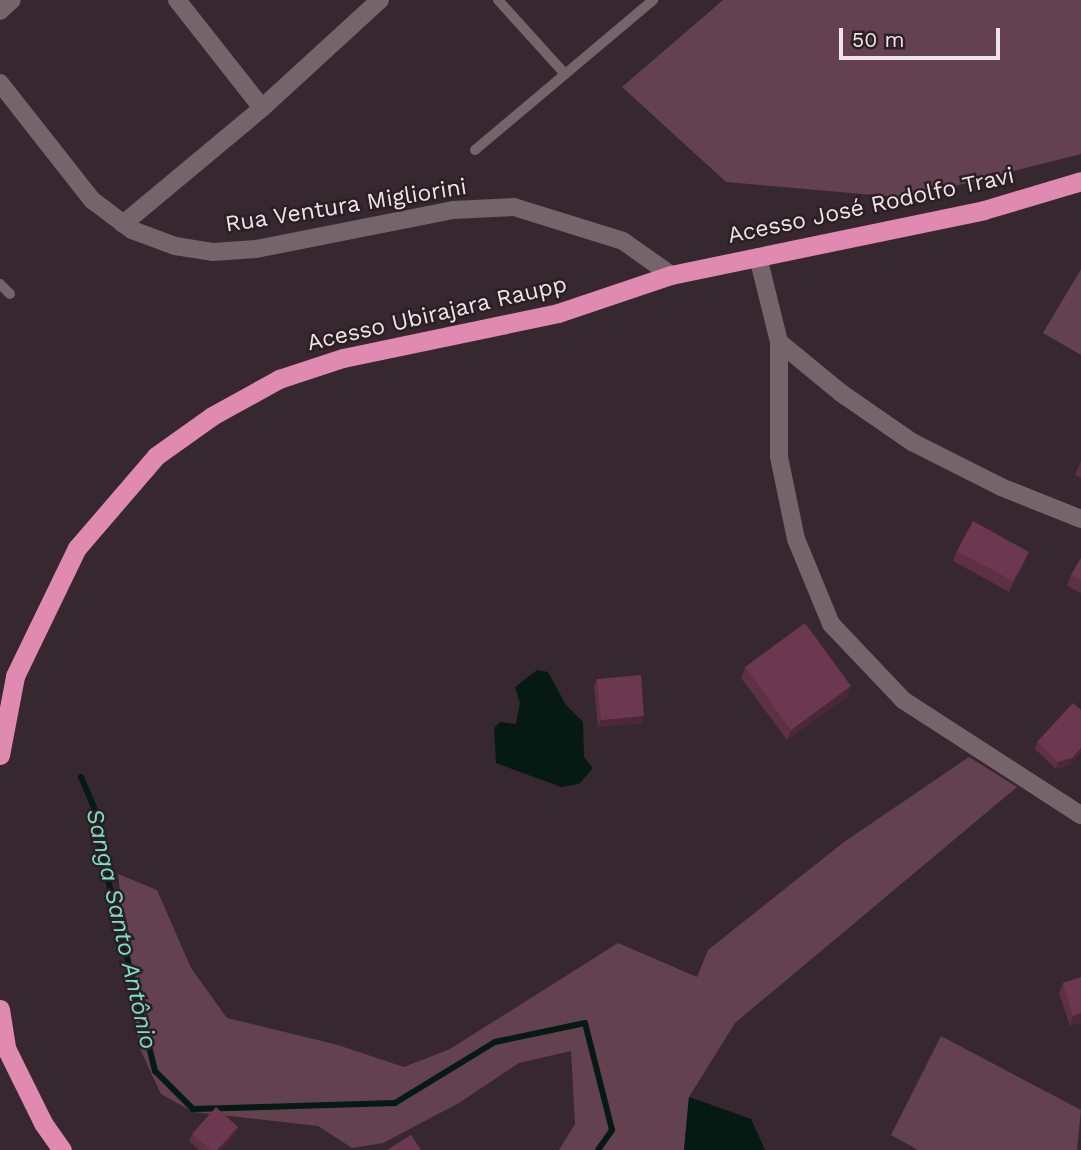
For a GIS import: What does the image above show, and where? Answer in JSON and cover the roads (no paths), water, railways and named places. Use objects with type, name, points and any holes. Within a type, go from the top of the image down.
[{"type":"highway","name":"Acesso José Rodolfo Travi","points":[[671,275],[984,210],[1081,181]]},
{"type":"highway","name":"Acesso Ubirajara Raupp","points":[[0,755],[15,676],[77,548],[156,456],[201,424],[279,379],[343,358],[505,327],[671,275]]},
{"type":"highway","points":[[0,1009],[6,1048],[43,1123],[62,1150]]},
{"type":"street","points":[[0,11],[12,0]]},
{"type":"street","points":[[177,0],[262,108]]},
{"type":"street","points":[[123,224],[262,108],[380,0]]},
{"type":"street","name":"Rua Ventura Migliorini","points":[[0,83],[65,171],[123,224],[175,246],[213,252],[256,248],[453,210],[514,207],[623,241],[671,275]]},
{"type":"street","points":[[758,257],[779,342],[779,457],[796,539],[831,624],[903,700],[1081,815]]},
{"type":"street","points":[[779,342],[841,394],[912,442],[1001,487],[1081,519]]},
{"type":"lane","points":[[498,0],[565,74]]},
{"type":"lane","points":[[475,150],[653,0]]},
{"type":"lane","points":[[0,284],[10,294]]},
{"type":"waterway","name":"Sanga Santo Antônio","points":[[81,777],[99,819],[100,847],[155,1071],[193,1109],[395,1103],[495,1042],[585,1023],[612,1130],[598,1150]]}]
